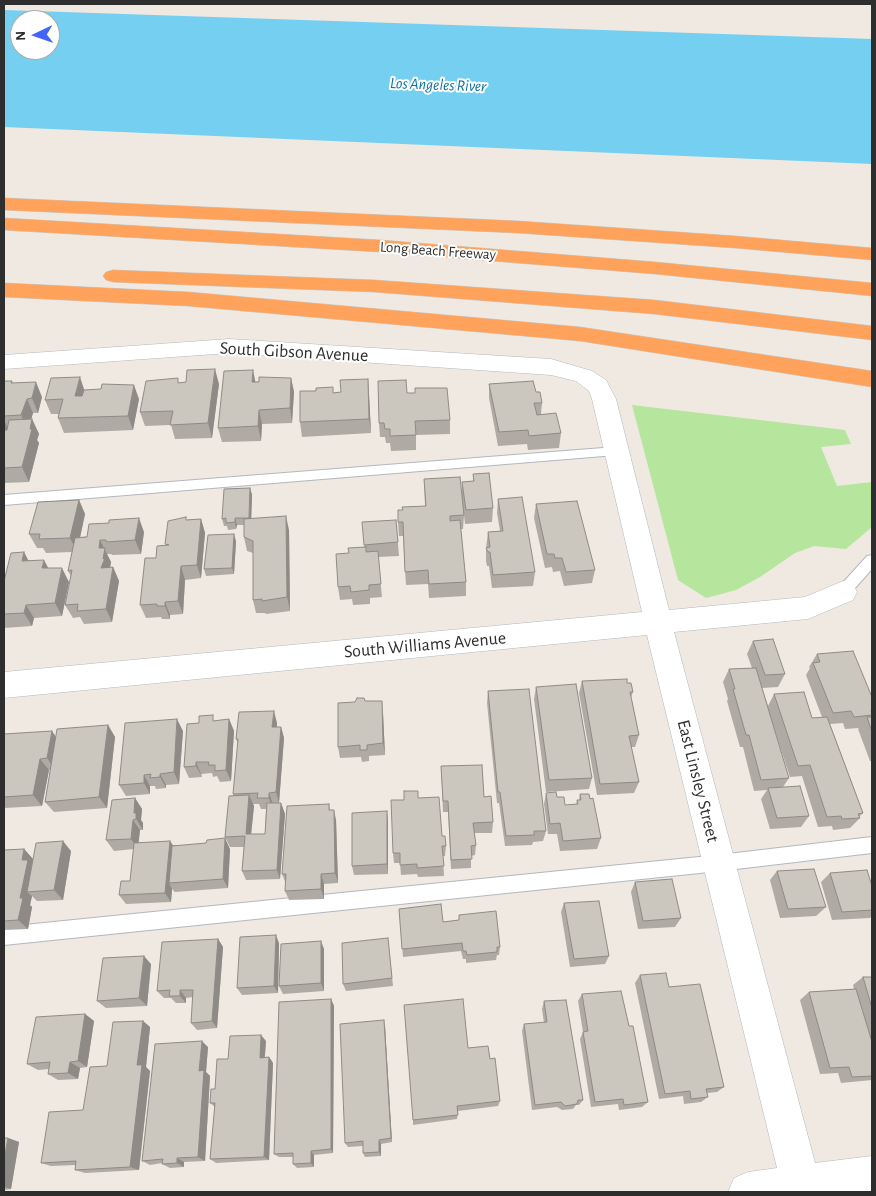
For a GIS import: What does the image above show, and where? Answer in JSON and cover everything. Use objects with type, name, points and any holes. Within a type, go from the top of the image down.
[{"type":"highway","points":[[4,204],[518,226],[872,254]]},
{"type":"highway","name":"Long Beach Freeway","points":[[4,224],[380,246],[655,268],[872,290]]},
{"type":"highway","points":[[4,272],[374,286],[654,307],[872,332]]},
{"type":"highway","points":[[4,290],[188,299],[580,334],[872,379]]},
{"type":"street","name":"South Gibson Avenue","points":[[4,362],[229,346],[551,367],[584,376]]},
{"type":"street","name":"East Linsley Street","points":[[584,376],[598,386],[604,399],[658,623],[802,1189]]},
{"type":"street","name":"South Williams Avenue","points":[[4,685],[808,608],[843,592]]},
{"type":"street","points":[[748,1192],[802,1189],[872,1176]]},
{"type":"lane","points":[[4,500],[616,452]]},
{"type":"lane","points":[[843,592],[872,560]]},
{"type":"lane","points":[[4,936],[719,863],[872,845]]},
{"type":"green space","points":[[632,405],[845,430],[851,444],[821,447],[837,486],[872,482],[872,527],[846,549],[814,546],[795,553],[760,577],[736,590],[706,598],[678,580]]},
{"type":"water","name":"Los Angeles River","points":[[4,10],[10,10],[10,60],[60,60],[60,12],[872,39],[872,164],[4,127]]},
{"type":"building","points":[[215,369],[208,423],[170,425],[173,411],[140,412],[146,381],[178,378],[178,383],[186,382],[187,370]]},
{"type":"building","points":[[253,370],[252,382],[259,382],[259,377],[291,378],[290,408],[259,410],[258,426],[218,428],[224,371]]},
{"type":"building","points":[[80,377],[75,396],[82,396],[84,390],[101,389],[102,384],[134,385],[128,416],[58,418],[63,399],[45,400],[51,378]]},
{"type":"building","points":[[368,379],[369,419],[300,422],[300,391],[316,391],[316,388],[333,387],[333,393],[341,392],[340,380]]},
{"type":"building","points":[[406,380],[407,393],[415,393],[415,388],[447,388],[450,420],[415,421],[416,435],[390,436],[390,429],[385,429],[384,423],[379,423],[378,381]]},
{"type":"building","points":[[4,381],[12,381],[11,383],[36,382],[32,398],[27,399],[21,415],[4,416]]},
{"type":"building","points":[[533,381],[536,392],[540,392],[542,403],[534,403],[537,415],[556,413],[561,433],[529,436],[528,430],[499,432],[489,384]]},
{"type":"building","points":[[32,419],[30,429],[32,429],[22,467],[4,468],[4,433],[7,430],[9,420]]},
{"type":"building","points":[[489,473],[493,508],[466,510],[462,482],[474,481],[473,474]]},
{"type":"building","points":[[460,477],[464,515],[450,516],[450,521],[460,520],[466,582],[429,584],[428,570],[405,572],[403,522],[398,522],[398,510],[403,510],[402,507],[426,506],[424,479]]},
{"type":"building","points":[[250,488],[249,518],[235,518],[235,522],[226,523],[226,518],[222,519],[224,489]]},
{"type":"building","points":[[522,497],[535,572],[493,575],[490,552],[486,548],[490,547],[488,532],[503,531],[498,499]]},
{"type":"building","points":[[79,500],[70,538],[39,539],[40,534],[29,534],[38,502]]},
{"type":"building","points":[[577,501],[595,570],[566,572],[562,558],[555,558],[554,554],[547,554],[536,504]]},
{"type":"building","points":[[286,516],[287,597],[262,601],[262,599],[253,600],[253,541],[244,537],[244,519]]},
{"type":"building","points":[[186,517],[186,520],[201,519],[197,565],[181,566],[178,601],[165,602],[165,606],[157,606],[157,604],[140,605],[145,558],[156,558],[157,546],[169,545],[165,544],[168,521]]},
{"type":"building","points":[[139,518],[135,540],[106,542],[106,540],[100,540],[99,548],[105,548],[103,559],[105,558],[101,568],[113,567],[106,609],[77,611],[78,604],[65,605],[72,570],[68,571],[75,538],[87,537],[89,524],[109,523],[109,520]]},
{"type":"building","points":[[396,520],[398,542],[364,545],[362,522]]},
{"type":"building","points":[[234,534],[232,568],[204,569],[208,535]]},
{"type":"building","points":[[366,547],[366,552],[378,551],[381,584],[369,585],[369,590],[351,592],[350,586],[338,587],[336,554],[349,553],[348,548]]},
{"type":"building","points":[[24,552],[22,561],[44,560],[42,568],[62,568],[55,603],[26,605],[24,613],[4,614],[4,581],[11,553]]},
{"type":"building","points":[[773,639],[785,674],[765,675],[753,641]]},
{"type":"building","points":[[853,651],[872,697],[872,715],[854,717],[851,711],[833,713],[813,663],[820,662],[817,654]]},
{"type":"building","points":[[756,668],[789,778],[761,780],[749,735],[746,735],[729,669]]},
{"type":"building","points":[[627,679],[627,683],[631,683],[633,692],[630,692],[639,735],[629,736],[639,782],[600,784],[582,681]]},
{"type":"building","points":[[576,684],[592,778],[549,780],[536,687]]},
{"type":"building","points":[[529,689],[546,831],[534,831],[534,835],[506,836],[500,792],[498,792],[488,691]]},
{"type":"building","points":[[804,692],[812,718],[827,717],[863,813],[858,814],[860,818],[842,819],[841,816],[827,817],[810,765],[798,766],[774,694]]},
{"type":"building","points":[[357,698],[364,698],[365,701],[382,701],[383,743],[367,745],[367,750],[360,750],[360,745],[338,747],[338,703],[355,702]]},
{"type":"building","points":[[274,711],[272,727],[281,727],[276,792],[269,793],[269,798],[257,798],[258,793],[233,794],[239,712]]},
{"type":"building","points":[[213,715],[213,721],[229,719],[226,770],[215,771],[215,765],[208,765],[209,762],[196,762],[196,766],[184,767],[187,724],[199,723],[199,716]]},
{"type":"building","points":[[867,717],[872,717],[872,732]]},
{"type":"building","points":[[177,719],[174,772],[150,778],[151,774],[144,775],[144,783],[119,785],[125,723]]},
{"type":"building","points":[[108,725],[99,797],[45,802],[57,729]]},
{"type":"building","points":[[52,731],[47,758],[40,759],[33,795],[4,797],[4,734]]},
{"type":"building","points":[[482,765],[484,797],[491,796],[493,822],[473,823],[476,845],[471,846],[472,859],[451,860],[448,801],[443,801],[441,766]]},
{"type":"building","points":[[800,786],[809,816],[777,818],[768,788]]},
{"type":"building","points":[[404,791],[418,791],[418,798],[439,797],[442,836],[445,836],[446,846],[442,846],[444,866],[417,868],[417,864],[400,865],[400,853],[393,853],[391,800],[404,800]]},
{"type":"building","points":[[556,792],[557,797],[564,797],[565,805],[578,804],[577,800],[581,800],[580,794],[589,794],[590,799],[593,798],[601,838],[563,841],[560,823],[550,824],[546,793]]},
{"type":"building","points":[[249,795],[246,834],[265,834],[267,803],[281,803],[277,870],[242,871],[245,836],[225,837],[229,796]]},
{"type":"building","points":[[135,798],[134,813],[136,813],[136,819],[133,820],[131,839],[106,840],[112,800]]},
{"type":"building","points":[[329,804],[329,810],[334,810],[335,873],[321,874],[321,889],[285,891],[286,874],[282,874],[287,806]]},
{"type":"building","points":[[387,811],[387,864],[352,866],[352,813]]},
{"type":"building","points":[[225,838],[223,879],[169,883],[172,846],[206,843],[207,840]]},
{"type":"building","points":[[63,841],[54,890],[27,892],[36,843]]},
{"type":"building","points":[[170,841],[165,893],[119,895],[121,881],[130,881],[134,843]]},
{"type":"building","points":[[24,849],[22,860],[28,860],[20,898],[23,898],[18,920],[4,921],[4,850]]},
{"type":"building","points":[[814,869],[826,907],[788,909],[777,871]]},
{"type":"building","points":[[867,870],[872,886],[872,910],[842,912],[830,873]]},
{"type":"building","points":[[672,879],[681,918],[643,921],[635,882]]},
{"type":"building","points":[[599,901],[609,956],[574,959],[564,903]]},
{"type":"building","points":[[441,904],[443,922],[459,920],[459,915],[496,911],[500,947],[497,947],[497,952],[467,955],[466,951],[463,951],[462,943],[402,949],[399,909]]},
{"type":"building","points":[[276,935],[274,986],[237,988],[240,937]]},
{"type":"building","points":[[388,938],[392,978],[343,984],[342,943]]},
{"type":"building","points":[[218,939],[212,1021],[191,1023],[193,990],[180,990],[180,996],[169,996],[170,990],[157,991],[162,942]]},
{"type":"building","points":[[321,941],[321,983],[279,986],[281,944]]},
{"type":"building","points":[[144,956],[139,998],[97,1001],[103,958]]},
{"type":"building","points":[[666,973],[669,987],[700,984],[724,1087],[706,1089],[708,1097],[691,1099],[690,1091],[665,1094],[640,975]]},
{"type":"building","points":[[863,977],[872,977],[872,1008]]},
{"type":"building","points":[[856,989],[872,1042],[872,1076],[852,1077],[849,1067],[830,1068],[809,992]]},
{"type":"building","points":[[621,991],[629,1026],[633,1026],[648,1102],[624,1105],[623,1099],[595,1102],[583,1032],[588,1031],[582,994]]},
{"type":"building","points":[[331,999],[331,1149],[311,1151],[311,1163],[293,1164],[293,1153],[274,1154],[279,1002]]},
{"type":"building","points":[[463,999],[468,1048],[488,1046],[490,1059],[495,1058],[500,1101],[457,1106],[458,1115],[413,1120],[404,1005]]},
{"type":"building","points":[[566,1000],[583,1100],[578,1100],[577,1104],[565,1106],[561,1102],[535,1105],[524,1024],[547,1022],[544,1001]]},
{"type":"building","points":[[85,1014],[78,1061],[70,1062],[68,1073],[48,1074],[50,1062],[27,1064],[36,1017]]},
{"type":"building","points":[[384,1020],[391,1138],[379,1140],[379,1152],[363,1153],[363,1141],[345,1143],[340,1024]]},
{"type":"building","points":[[143,1021],[137,1065],[142,1065],[130,1167],[75,1170],[76,1161],[41,1163],[49,1112],[83,1110],[90,1067],[107,1066],[113,1022]]},
{"type":"building","points":[[261,1035],[260,1058],[269,1057],[264,1157],[210,1159],[215,1103],[210,1103],[211,1089],[215,1089],[217,1059],[228,1059],[230,1036]]},
{"type":"building","points":[[202,1041],[199,1071],[204,1070],[198,1157],[177,1158],[177,1163],[162,1164],[163,1159],[142,1161],[155,1044]]},
{"type":"building","points":[[4,1138],[8,1138],[4,1160]]}]
